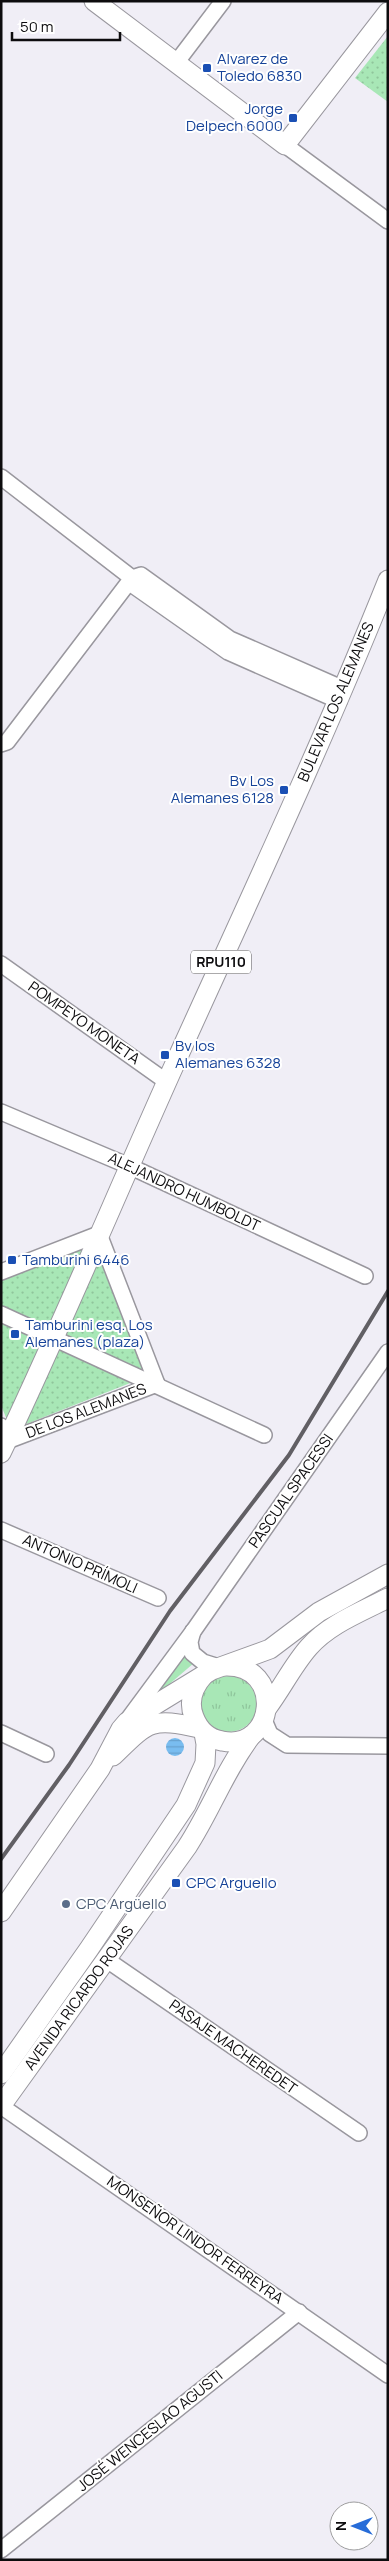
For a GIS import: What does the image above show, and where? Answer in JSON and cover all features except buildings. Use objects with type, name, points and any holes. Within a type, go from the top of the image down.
[{"type":"main road","points":[[94,1],[285,145],[388,12]]},
{"type":"main road","name":"BULEVAR LOS ALEMANES","points":[[3,1440],[54,1339],[129,1166],[341,695],[388,580]]},
{"type":"main road","points":[[1,1912],[100,1769],[121,1729],[134,1717],[216,1669],[270,1649],[319,1612],[388,1574]]},
{"type":"main road","points":[[100,1769],[146,1726],[163,1721],[202,1730],[217,1740],[226,1742],[243,1740],[251,1736],[304,1653],[316,1640],[344,1621],[388,1598]]},
{"type":"main road","points":[[202,1730],[192,1713],[191,1704],[195,1688],[216,1669],[244,1668],[255,1676],[266,1694],[266,1714]]},
{"type":"main road","name":"AVENIDA RICARDO ROJAS","points":[[1,2074],[90,1949],[186,1805],[204,1763],[202,1730]]},
{"type":"main road","name":"AVENIDA RICARDO ROJAS","points":[[1,2106],[187,1847],[199,1829],[229,1766],[251,1736]]},
{"type":"street","points":[[176,63],[223,1]]},
{"type":"street","points":[[285,145],[388,221]]},
{"type":"street","points":[[1,477],[132,578]]},
{"type":"street","points":[[1,744],[8,742],[132,578],[141,575],[230,639],[341,695]]},
{"type":"street","name":"POMPEYO MONETA","points":[[1,964],[167,1082]]},
{"type":"street","name":"ALEJANDRO HUMBOLDT","points":[[1,1112],[129,1166],[365,1276]]},
{"type":"street","points":[[1,1272],[99,1234]]},
{"type":"street","name":"DE LOS ALEMANES","points":[[3,1440],[157,1384],[99,1234]]},
{"type":"street","points":[[1,1314],[157,1384],[264,1435]]},
{"type":"street","name":"PASCUAL SPACESSI","points":[[121,1729],[135,1707],[194,1630],[388,1352]]},
{"type":"street","name":"ANTONIO PRÍMOLI","points":[[1,1530],[158,1598]]},
{"type":"street","points":[[194,1630],[190,1642],[192,1653],[216,1669]]},
{"type":"street","points":[[266,1714],[270,1734],[287,1745],[388,1746]]},
{"type":"street","points":[[1,1733],[46,1754]]},
{"type":"street","name":"PASAJE MACHEREDET","points":[[107,1960],[359,2133]]},
{"type":"street","name":"MONSEÑOR LINDOR FERREYRA","points":[[1,2106],[388,2375]]},
{"type":"street","name":"JOSÉ WENCESLAO AGUSTI","points":[[1,2550],[299,2312]]},
{"type":"green space","points":[[388,36],[388,102],[355,78]]},
{"type":"green space","points":[[89,1245],[98,1252],[148,1376],[11,1430],[1,1405],[1,1280]]},
{"type":"green space","points":[[186,1647],[194,1663],[152,1699]]},
{"type":"green space","points":[[223,1676],[235,1676],[245,1680],[253,1688],[257,1704],[253,1720],[245,1728],[235,1732],[223,1732],[213,1728],[205,1720],[201,1710],[201,1698],[205,1688],[213,1680]]},
{"type":"water","points":[[175,1738],[181,1741],[184,1747],[181,1753],[175,1756],[169,1753],[166,1747],[169,1741]]},
{"type":"railway","points":[[1,1859],[69,1765],[170,1611],[289,1455],[388,1291]]},
{"type":"place","name":"Alvarez de Toledo 6830","points":[[207,68]]},
{"type":"place","name":"Jorge Delpech 6000","points":[[293,118]]},
{"type":"place","name":"Bv Los Alemanes 6128","points":[[284,790]]},
{"type":"place","name":"Bv los Alemanes 6328","points":[[165,1055]]},
{"type":"place","name":"Tamburini 6446","points":[[12,1260]]},
{"type":"place","name":"Tamburini esq. Los Alemanes (plaza)","points":[[15,1334]]},
{"type":"place","name":"CPC Arguello","points":[[176,1883]]},
{"type":"place","name":"CPC Argüello","points":[[66,1904]]}]
